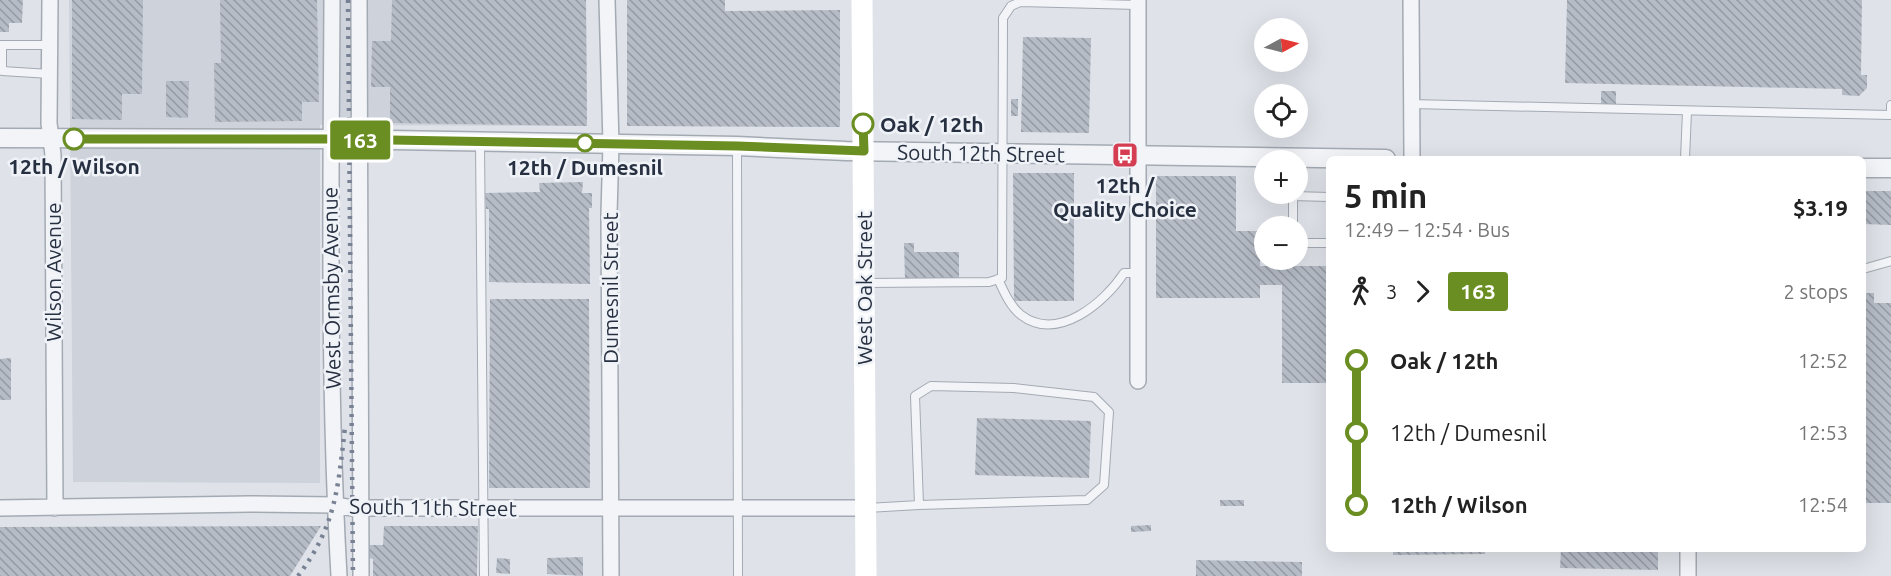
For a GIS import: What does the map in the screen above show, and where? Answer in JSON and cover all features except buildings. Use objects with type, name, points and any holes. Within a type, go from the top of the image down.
[{"type":"main road","name":"West Oak Street","points":[[862,0],[866,576]]},
{"type":"street","name":"Wilson Avenue","points":[[50,0],[55,508]]},
{"type":"street","name":"West Ormsby Avenue","points":[[332,0],[329,232],[334,505],[339,576]]},
{"type":"street","name":"West Ormsby Avenue","points":[[359,0],[361,576]]},
{"type":"street","name":"Dumesnil Street","points":[[607,0],[611,144],[609,214],[611,576]]},
{"type":"street","points":[[1412,0],[1412,156]]},
{"type":"street","points":[[1138,3],[1138,381]]},
{"type":"street","name":"South 12th Street","points":[[0,138],[331,139],[1254,158]]},
{"type":"street","name":"South 12th Street","points":[[1308,159],[1326,159]]},
{"type":"street","points":[[1866,168],[1891,168]]},
{"type":"street","name":"South 11th Street","points":[[0,507],[334,505],[360,508],[866,508]]},
{"type":"street","points":[[1688,552],[1688,576]]},
{"type":"lane","points":[[864,283],[989,282],[1002,278],[1003,18],[1011,6],[1020,2],[1138,3]]},
{"type":"lane","points":[[50,45],[1,45],[2,71],[50,74]]},
{"type":"lane","points":[[1412,105],[1891,115],[1891,105]]},
{"type":"lane","points":[[1685,156],[1687,111]]},
{"type":"lane","points":[[480,142],[484,576]]},
{"type":"lane","points":[[737,146],[740,509],[738,576]]},
{"type":"lane","points":[[1308,196],[1326,197]]},
{"type":"lane","points":[[1308,243],[1326,243]]},
{"type":"lane","points":[[1866,268],[1891,261]]},
{"type":"lane","points":[[998,279],[1007,298],[1021,315],[1036,322],[1057,323],[1086,313],[1115,287],[1124,273],[1138,273]]},
{"type":"lane","points":[[866,508],[1088,500],[1104,485],[1109,412],[1094,397],[1014,388],[932,386],[922,390],[915,396],[919,505]]},
{"type":"shaded area","points":[[69,0],[586,0],[587,126],[320,125],[320,483],[73,482]]},
{"type":"railway","points":[[348,0],[353,576]]},
{"type":"railway","points":[[298,576],[311,558],[328,523],[337,488],[345,427]]},
{"type":"bus line","name":"163","points":[[74,139],[331,139],[737,146],[864,151],[863,124]]},
{"type":"place","name":"Oak / 12th","points":[[863,124]]},
{"type":"place","name":"12th / Wilson","points":[[74,139]]},
{"type":"place","name":"12th / Dumesnil","points":[[585,143]]},
{"type":"place","name":"12th / Quality Choice","points":[[1125,155]]}]
